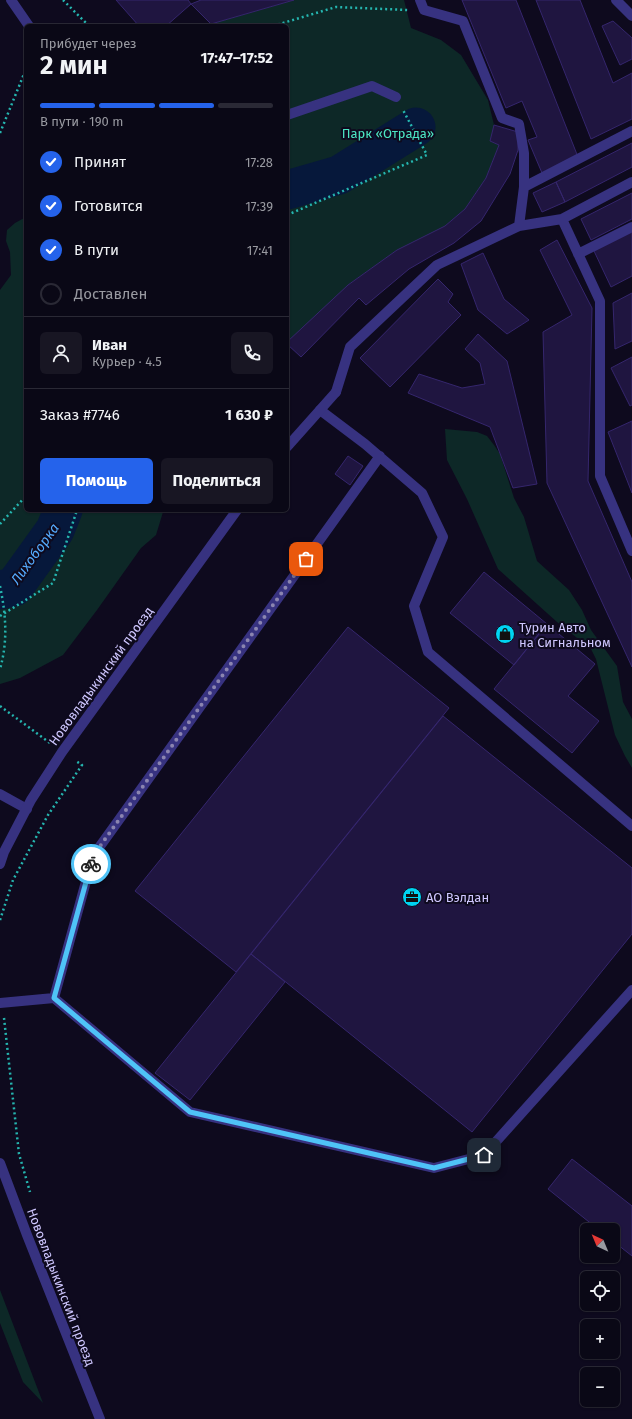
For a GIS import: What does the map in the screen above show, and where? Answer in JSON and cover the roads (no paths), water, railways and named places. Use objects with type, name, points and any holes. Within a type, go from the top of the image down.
[{"type":"street","points":[[11,0],[28,24]]},
{"type":"street","points":[[420,0],[424,10],[463,21],[502,118],[520,124],[524,153],[524,187],[519,226]]},
{"type":"street","points":[[616,0],[632,16]]},
{"type":"street","points":[[289,114],[372,86],[396,97]]},
{"type":"street","points":[[524,187],[632,131]]},
{"type":"street","points":[[289,445],[336,392],[350,347],[437,266],[519,226],[562,219],[632,182]]},
{"type":"street","points":[[562,219],[600,301],[600,476],[632,550]]},
{"type":"street","points":[[578,254],[632,227]]},
{"type":"street","points":[[320,410],[366,444],[422,493],[443,537],[414,606],[428,652],[632,826]]},
{"type":"street","points":[[54,998],[93,856],[380,456]]},
{"type":"street","name":"Нововладыкинский проезд","points":[[0,864],[4,852],[27,809],[62,752],[236,512]]},
{"type":"street","points":[[0,794],[27,809]]},
{"type":"street","points":[[1,1003],[54,998],[190,1112],[434,1168],[484,1155],[632,990]]},
{"type":"street","name":"Нововладыкинский проезд","points":[[0,1163],[26,1235],[100,1419]]},
{"type":"waterway","name":"Лихоборка","points":[[289,189],[339,175],[416,127]]},
{"type":"waterway","name":"Лихоборка","points":[[0,590],[14,587],[55,530],[62,512]]},
{"type":"place","name":"Турин Авто на Сигнальном","points":[[505,634]]},
{"type":"place","name":"АО Вэлдан","points":[[412,897]]},
{"type":"park label","name":"Парк «Отрада»","points":[[388,133]]}]
